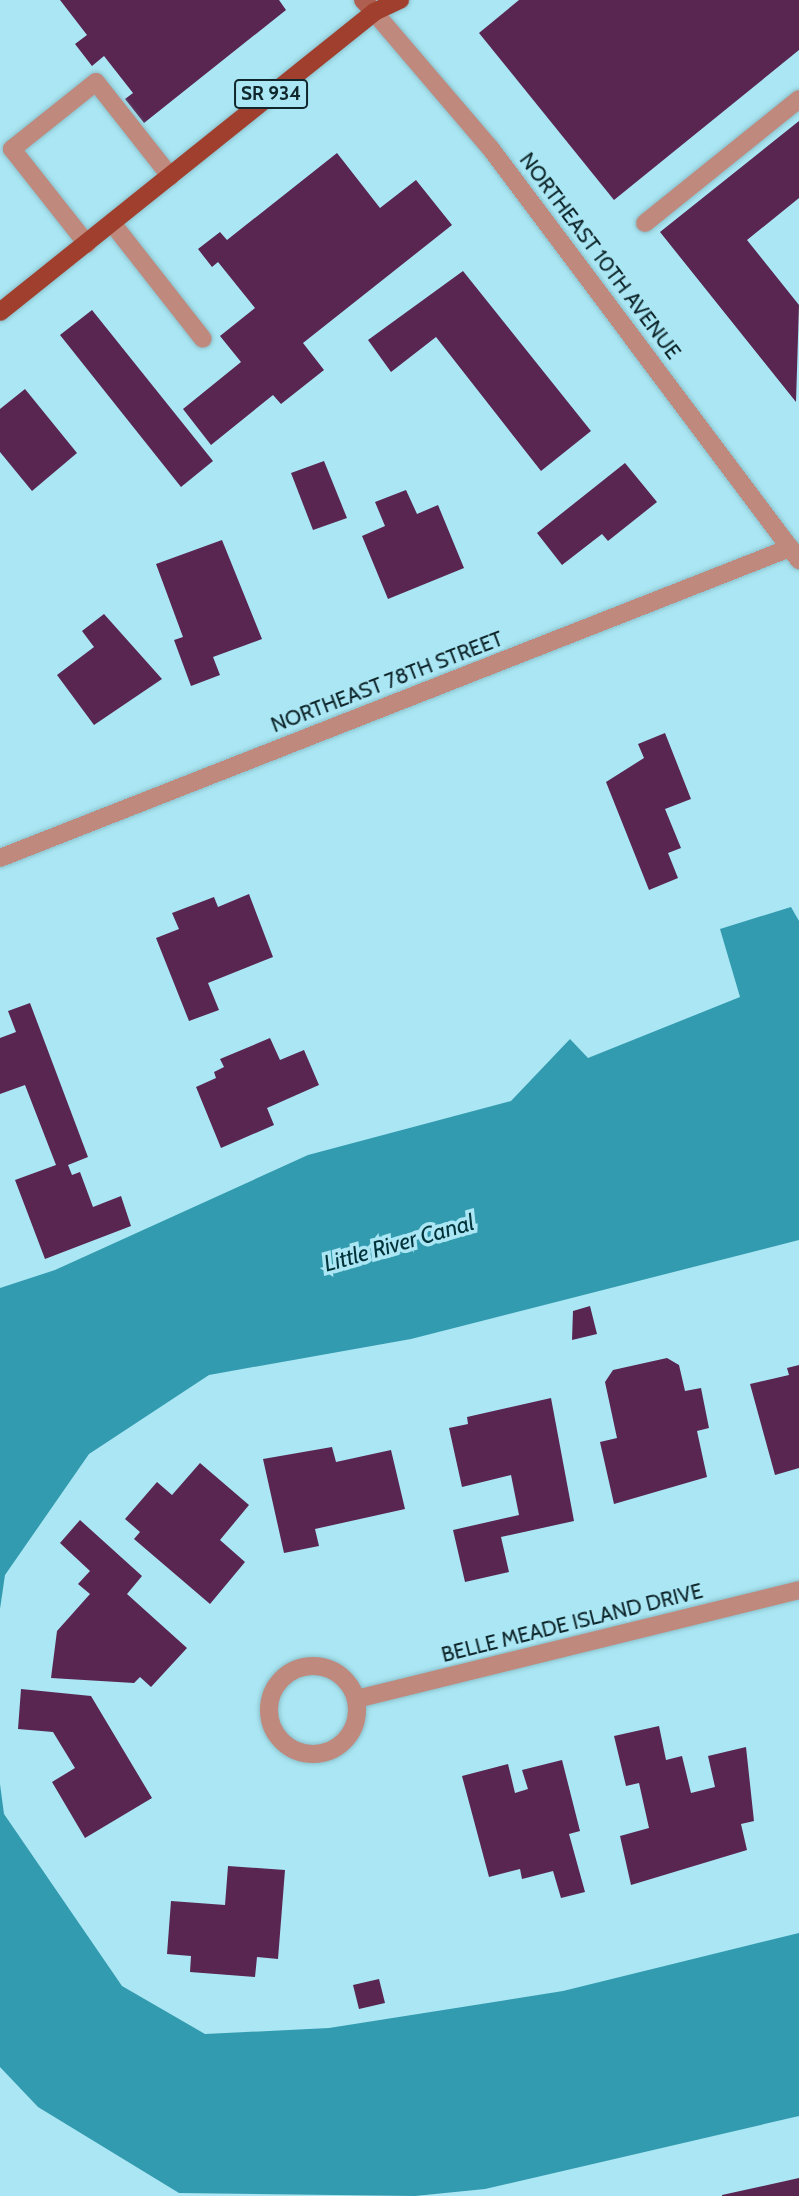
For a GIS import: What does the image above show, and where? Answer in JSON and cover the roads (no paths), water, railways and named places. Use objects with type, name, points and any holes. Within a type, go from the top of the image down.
[{"type":"main road","name":"SR 934","points":[[0,312],[170,176],[372,4],[400,0]]},
{"type":"street","name":"NORTHEAST 10TH AVENUE","points":[[372,4],[483,138],[795,554]]},
{"type":"street","points":[[87,244],[12,149],[96,82],[170,176]]},
{"type":"street","points":[[645,223],[799,99]]},
{"type":"street","points":[[112,223],[204,340]]},
{"type":"street","name":"NORTHEAST 78TH STREET","points":[[0,858],[795,554]]},
{"type":"street","name":"BELLE MEADE ISLAND DRIVE","points":[[356,1699],[799,1590]]},
{"type":"street","points":[[298,1667],[334,1671],[356,1699],[350,1733],[321,1754],[292,1750],[268,1715],[274,1686],[298,1667]]},
{"type":"water","name":"Little River Canal","points":[[791,907],[799,921],[799,1240],[411,1339],[209,1375],[89,1454],[5,1575],[0,1609],[0,1288],[55,1270],[308,1155],[511,1101],[570,1039],[588,1058],[740,997],[720,929]]},
{"type":"water","points":[[0,1784],[4,1814],[122,1986],[205,2034],[329,2028],[563,1991],[799,1933],[799,2116],[485,2189],[415,2196],[179,2193],[38,2107],[0,2067]]}]
